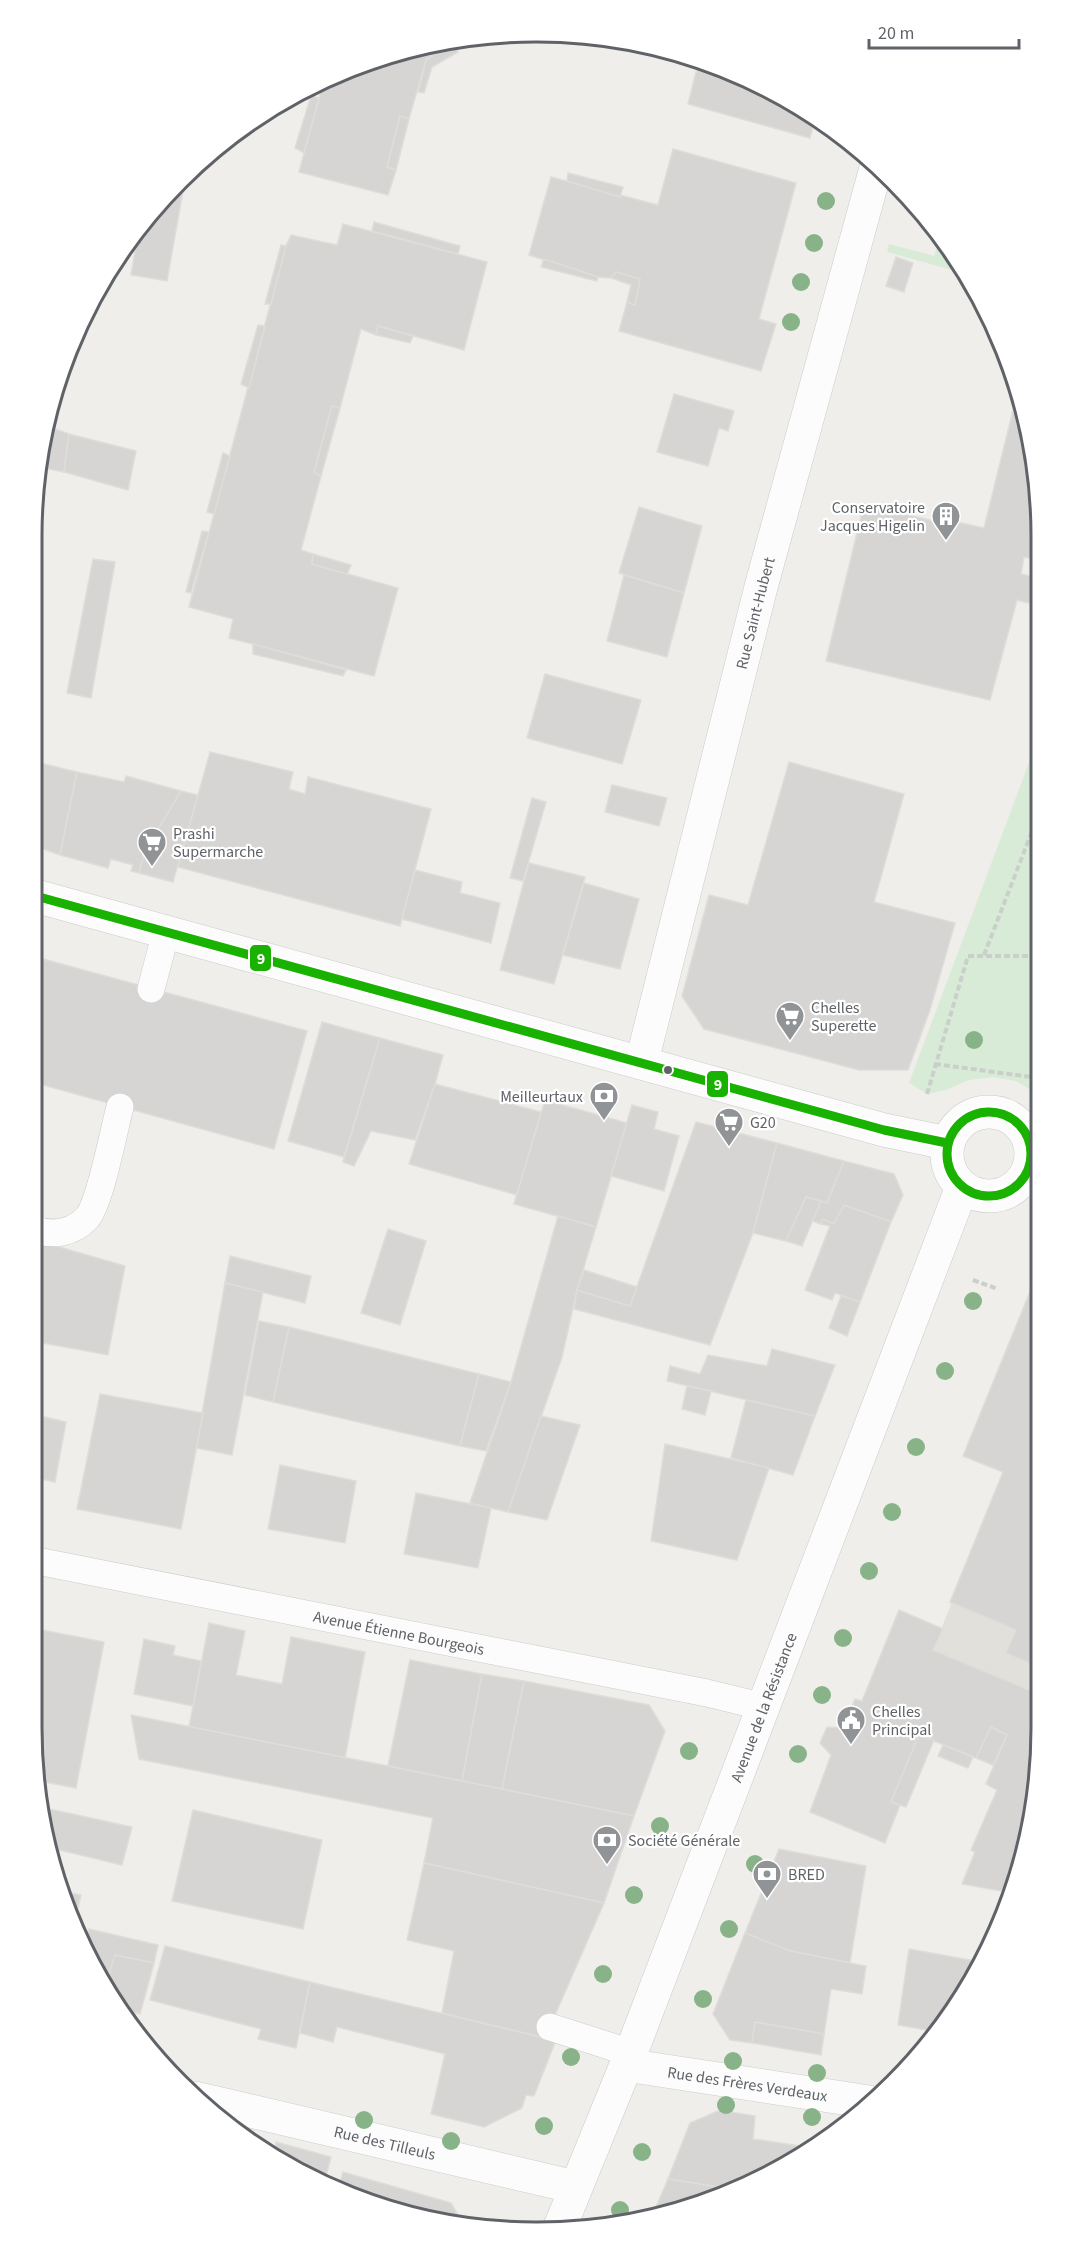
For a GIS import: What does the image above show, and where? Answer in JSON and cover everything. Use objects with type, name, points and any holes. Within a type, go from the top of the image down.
[{"type":"street","name":"Rue Saint-Hubert","points":[[642,1061],[761,587],[874,175]]},
{"type":"street","points":[[42,898],[642,1061],[884,1130],[947,1143]]},
{"type":"street","points":[[1031,1140],[1018,1122],[1006,1115],[991,1111],[963,1119],[953,1130],[947,1143],[946,1155],[948,1168],[962,1187],[975,1194],[989,1196],[1015,1186],[1025,1176],[1031,1160]]},
{"type":"street","name":"Avenue de la Résistance","points":[[562,2221],[628,2059],[962,1187]]},
{"type":"street","name":"Rue des Frères Verdeaux","points":[[628,2059],[860,2102]]},
{"type":"street","name":"Rue des Tilleuls","points":[[214,2102],[575,2187]]},
{"type":"lane","points":[[151,989],[166,932]]},
{"type":"lane","points":[[42,1231],[55,1234],[73,1229],[89,1216],[120,1107]]},
{"type":"lane","name":"Avenue Étienne Bourgeois","points":[[42,1562],[707,1693],[764,1707]]},
{"type":"lane","points":[[550,2027],[628,2059]]},
{"type":"path","points":[[984,956],[1031,834]]},
{"type":"path","points":[[927,1094],[968,956],[1031,956]]},
{"type":"path","points":[[935,1064],[1031,1077]]},
{"type":"path","points":[[970,1279],[998,1289]]},
{"type":"shaded area","points":[[1031,1317],[1031,1691],[933,1650],[1003,1472]]},
{"type":"green space","points":[[889,244],[934,256],[937,247],[953,270],[887,252]]},
{"type":"green space","points":[[1030,760],[1031,1090],[1016,1081],[993,1077],[969,1080],[946,1090],[927,1094],[909,1083]]},
{"type":"building","points":[[456,49],[458,52],[432,67],[424,93],[418,92],[426,60],[438,52]]},
{"type":"building","points":[[438,52],[426,60],[409,119],[400,116],[387,167],[396,170],[388,195],[299,172],[321,92],[378,68]]},
{"type":"building","points":[[697,69],[755,93],[813,126],[810,138],[688,104]]},
{"type":"building","points":[[311,97],[319,98],[304,153],[295,148]]},
{"type":"building","points":[[400,116],[409,119],[396,170],[387,167]]},
{"type":"building","points":[[673,149],[796,183],[759,319],[776,324],[761,371],[619,331],[627,302],[635,305],[640,279],[616,272],[611,278],[598,277],[529,255],[551,177],[658,205]]},
{"type":"building","points":[[568,173],[623,187],[620,197],[567,181]]},
{"type":"building","points":[[183,191],[167,281],[131,275],[136,247]]},
{"type":"building","points":[[374,222],[460,246],[458,254],[372,231]]},
{"type":"building","points":[[343,224],[487,262],[464,350],[378,326],[376,335],[361,329],[340,408],[332,406],[314,472],[321,476],[301,550],[313,554],[312,564],[398,588],[374,676],[229,638],[233,619],[189,607],[286,246],[291,235],[337,245]]},
{"type":"building","points":[[281,245],[286,246],[271,304],[265,304]]},
{"type":"building","points":[[896,257],[913,263],[904,292],[886,286]]},
{"type":"building","points":[[544,259],[598,277],[597,281],[541,267]]},
{"type":"building","points":[[616,272],[640,279],[635,305],[627,302],[631,285],[611,278]]},
{"type":"building","points":[[258,325],[265,326],[249,388],[241,384]]},
{"type":"building","points":[[378,326],[413,336],[410,343],[376,335]]},
{"type":"building","points":[[674,394],[734,411],[728,431],[719,428],[708,466],[657,452]]},
{"type":"building","points":[[332,406],[340,408],[321,476],[314,472]]},
{"type":"building","name":"Conservatoire Jacques Higelin","points":[[1014,408],[1027,472],[1030,504],[1031,559],[1024,557],[1021,574],[1031,576],[1031,596],[1029,603],[1017,600],[990,700],[826,661],[864,504],[946,524],[947,520],[984,528]]},
{"type":"building","points":[[55,429],[69,434],[64,472],[47,469]]},
{"type":"building","points":[[69,434],[136,451],[128,490],[64,472]]},
{"type":"building","points":[[223,453],[230,456],[214,514],[207,512]]},
{"type":"building","points":[[639,507],[702,526],[684,593],[619,573]]},
{"type":"building","points":[[202,531],[209,532],[191,593],[186,592]]},
{"type":"building","points":[[313,554],[351,565],[347,574],[312,564]]},
{"type":"building","points":[[93,559],[115,562],[91,698],[67,693]]},
{"type":"building","points":[[624,575],[684,593],[667,657],[607,641]]},
{"type":"building","points":[[253,644],[346,670],[343,676],[253,654]]},
{"type":"building","points":[[545,674],[641,700],[622,764],[527,738]]},
{"type":"building","points":[[210,752],[293,772],[289,789],[305,794],[308,777],[431,809],[400,926],[178,867]]},
{"type":"building","points":[[789,762],[904,794],[874,902],[955,923],[930,1010],[908,1070],[859,1070],[704,1029],[682,996],[709,895],[748,905]]},
{"type":"building","points":[[42,763],[77,772],[60,855],[42,849]]},
{"type":"building","points":[[77,772],[124,782],[126,776],[181,791],[145,851],[139,873],[131,871],[133,865],[111,859],[108,868],[60,855]]},
{"type":"building","points":[[612,785],[667,798],[659,826],[605,812]]},
{"type":"building","points":[[181,791],[198,795],[173,882],[139,873],[145,851]]},
{"type":"building","points":[[532,798],[546,802],[523,881],[510,878]]},
{"type":"building","points":[[529,863],[585,877],[554,984],[500,970]]},
{"type":"building","points":[[415,870],[462,882],[460,893],[500,903],[491,943],[402,919]]},
{"type":"building","points":[[584,883],[639,899],[620,969],[563,955]]},
{"type":"building","points":[[42,959],[307,1031],[274,1149],[42,1085]]},
{"type":"building","points":[[322,1022],[380,1038],[344,1157],[288,1141]]},
{"type":"building","points":[[380,1038],[443,1055],[415,1140],[371,1131],[354,1166],[343,1162]]},
{"type":"building","points":[[435,1084],[541,1112],[517,1195],[409,1164]]},
{"type":"building","points":[[545,1100],[627,1123],[596,1227],[514,1204]]},
{"type":"building","points":[[632,1105],[658,1112],[654,1129],[679,1136],[664,1191],[611,1176]]},
{"type":"building","points":[[696,1122],[777,1143],[753,1233],[710,1345],[574,1309],[577,1290],[630,1306]]},
{"type":"building","points":[[777,1143],[844,1161],[827,1203],[806,1197],[786,1241],[753,1233]]},
{"type":"building","points":[[844,1161],[894,1174],[903,1195],[891,1222],[844,1205],[834,1224],[823,1219],[821,1224],[812,1221],[821,1201],[827,1203]]},
{"type":"building","points":[[806,1197],[821,1201],[802,1246],[786,1241]]},
{"type":"building","points":[[844,1205],[891,1222],[860,1302],[835,1293],[832,1300],[805,1290],[830,1226],[821,1224],[823,1219],[834,1224]]},
{"type":"building","points":[[558,1216],[596,1227],[577,1290],[562,1357],[508,1512],[470,1503],[511,1382]]},
{"type":"building","points":[[388,1229],[426,1241],[400,1325],[361,1313]]},
{"type":"building","points":[[42,1242],[125,1266],[108,1355],[42,1343]]},
{"type":"building","points":[[230,1256],[311,1276],[305,1303],[225,1283]]},
{"type":"building","points":[[584,1270],[637,1287],[630,1306],[577,1290]]},
{"type":"building","points":[[225,1283],[263,1292],[232,1455],[196,1448]]},
{"type":"building","points":[[1031,1289],[1031,1664],[1006,1653],[1016,1630],[950,1602],[1003,1472],[963,1456]]},
{"type":"building","points":[[841,1296],[860,1302],[847,1336],[829,1328]]},
{"type":"building","points":[[259,1321],[289,1327],[273,1402],[245,1395]]},
{"type":"building","points":[[289,1327],[479,1374],[460,1446],[273,1402]]},
{"type":"building","points":[[772,1349],[835,1365],[815,1416],[667,1381],[670,1366],[700,1374],[708,1355],[767,1366]]},
{"type":"building","points":[[479,1374],[511,1382],[486,1451],[460,1446]]},
{"type":"building","points":[[687,1386],[711,1391],[705,1415],[682,1409]]},
{"type":"building","points":[[100,1394],[203,1413],[181,1529],[77,1509]]},
{"type":"building","points":[[746,1400],[815,1416],[793,1475],[731,1458]]},
{"type":"building","points":[[42,1416],[66,1422],[55,1482],[42,1479]]},
{"type":"building","points":[[541,1416],[580,1425],[547,1520],[508,1512]]},
{"type":"building","points":[[665,1444],[769,1468],[737,1560],[651,1541]]},
{"type":"building","points":[[280,1465],[356,1481],[345,1543],[268,1529]]},
{"type":"building","points":[[416,1493],[491,1508],[478,1568],[404,1554]]},
{"type":"building","points":[[899,1610],[943,1629],[933,1650],[1031,1691],[1027,1792],[1014,1855],[1003,1891],[962,1884],[975,1852],[971,1850],[997,1790],[986,1784],[1007,1735],[991,1727],[976,1758],[919,1735],[891,1802],[900,1805],[885,1843],[810,1812],[831,1755],[820,1743],[827,1727],[843,1728],[855,1699],[862,1701]]},
{"type":"building","points":[[209,1623],[245,1631],[236,1675],[282,1684],[291,1637],[365,1652],[345,1758],[189,1727]]},
{"type":"building","points":[[42,1630],[104,1642],[76,1788],[45,1782],[42,1727]]},
{"type":"building","points":[[144,1639],[175,1646],[173,1655],[201,1661],[193,1706],[134,1694]]},
{"type":"building","points":[[410,1660],[482,1674],[462,1781],[388,1766]]},
{"type":"building","points":[[482,1674],[524,1681],[502,1789],[462,1781]]},
{"type":"building","points":[[524,1681],[649,1705],[665,1731],[634,1816],[502,1789]]},
{"type":"building","points":[[131,1715],[634,1816],[604,1903],[424,1863],[433,1818],[139,1759]]},
{"type":"building","points":[[991,1727],[1007,1735],[993,1765],[976,1758]]},
{"type":"building","points":[[919,1735],[934,1740],[906,1807],[891,1802]]},
{"type":"building","points":[[943,1745],[973,1757],[968,1768],[938,1756]]},
{"type":"building","points":[[49,1809],[132,1827],[122,1865],[58,1850]]},
{"type":"building","points":[[193,1810],[322,1840],[303,1929],[172,1901]]},
{"type":"building","points":[[779,1849],[866,1866],[850,1963],[790,1951],[745,1933]]},
{"type":"building","points":[[424,1863],[604,1903],[545,2038],[442,2013],[454,1951],[407,1940]]},
{"type":"building","points":[[71,1893],[81,1895],[77,1910]]},
{"type":"building","points":[[89,1929],[158,1945],[154,1963],[115,1955],[109,1976],[88,1934]]},
{"type":"building","points":[[745,1933],[790,1951],[866,1966],[862,1994],[831,1989],[824,2034],[755,2022],[752,2043],[730,2040],[713,2014]]},
{"type":"building","points":[[165,1946],[310,1982],[296,2048],[258,2039],[261,2029],[150,2000]]},
{"type":"building","points":[[909,1949],[973,1960],[928,2030],[898,2025]]},
{"type":"building","points":[[115,1955],[154,1963],[140,2014],[132,2012],[109,1976]]},
{"type":"building","points":[[310,1982],[556,2040],[534,2096],[526,2095],[522,2108],[484,2127],[431,2114],[445,2054],[337,2027],[333,2042],[300,2033]]},
{"type":"building","points":[[755,2022],[824,2034],[821,2055],[752,2043]]},
{"type":"building","points":[[720,2110],[755,2116],[753,2139],[800,2146],[755,2171],[718,2187],[668,2179],[690,2123]]},
{"type":"building","points":[[276,2142],[331,2157],[326,2175],[289,2156],[275,2147]]},
{"type":"building","points":[[343,2172],[451,2203],[458,2215],[378,2196],[340,2181]]},
{"type":"building","points":[[668,2179],[718,2187],[695,2196],[656,2207]]},
{"type":"transit line","name":"9","points":[[42,898],[884,1130],[947,1143]]},
{"type":"transit line","name":"9","points":[[989,1112],[1005,1115],[1019,1124],[1028,1138],[1031,1154],[1028,1170],[1019,1184],[1005,1193],[989,1196],[973,1193],[959,1184],[950,1170],[947,1154],[950,1138],[959,1124],[973,1115],[989,1112]]},
{"type":"place","name":"Conservatoire Jacques Higelin","points":[[946,542]]},
{"type":"place","name":"Prashi Supermarche","points":[[152,868]]},
{"type":"place","name":"Chelles Superette","points":[[790,1042]]},
{"type":"place","name":"Meilleurtaux","points":[[604,1122]]},
{"type":"place","name":"G20","points":[[729,1148]]},
{"type":"place","name":"Chelles Principal","points":[[851,1746]]},
{"type":"place","name":"Société Générale","points":[[607,1866]]},
{"type":"place","name":"BRED","points":[[767,1900]]}]
